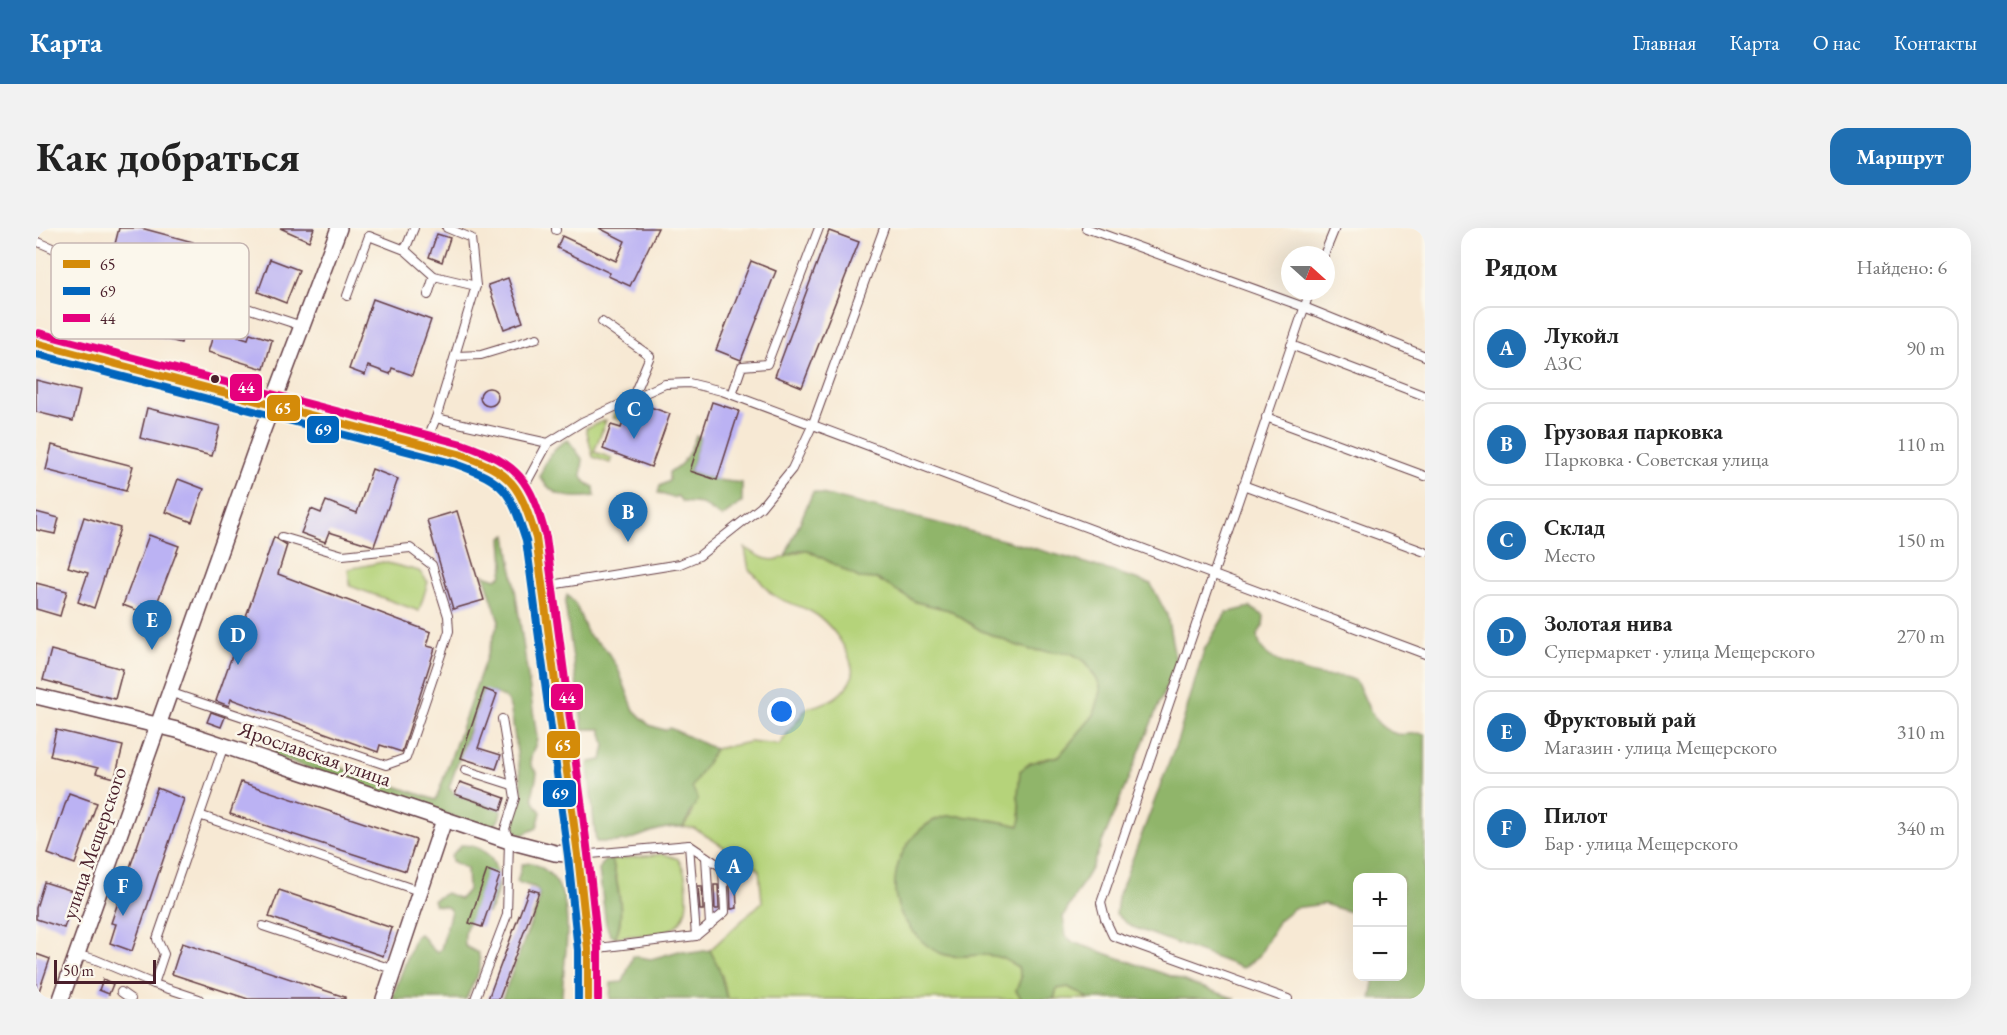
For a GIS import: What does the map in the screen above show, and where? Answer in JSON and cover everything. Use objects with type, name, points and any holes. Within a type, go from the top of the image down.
[{"type":"main road","points":[[47,346],[482,462],[510,478],[521,492],[536,538],[578,855],[588,949],[588,999]]},
{"type":"street","name":"улица Мещерского","points":[[61,999],[272,406],[339,228]]},
{"type":"street","name":"Ярославская улица","points":[[36,696],[158,724],[509,841],[555,853],[578,855]]},
{"type":"street","points":[[384,999],[422,892],[444,820]]},
{"type":"lane","points":[[405,250],[414,228]]},
{"type":"lane","points":[[425,446],[456,356],[476,286],[471,238],[447,228]]},
{"type":"lane","points":[[732,395],[742,366],[767,364],[819,228]]},
{"type":"lane","points":[[542,587],[668,568],[699,556],[761,507],[792,469],[812,426],[884,228]]},
{"type":"lane","points":[[1086,228],[1304,307],[1425,356]]},
{"type":"lane","points":[[1328,246],[1335,228]]},
{"type":"lane","points":[[348,296],[369,236],[405,250],[434,276],[476,286]]},
{"type":"lane","points":[[36,242],[51,248]]},
{"type":"lane","points":[[428,294],[434,276]]},
{"type":"lane","points":[[1288,999],[1113,936],[1104,919],[1101,903],[1307,300]]},
{"type":"lane","points":[[249,309],[302,326]]},
{"type":"lane","points":[[602,322],[650,356],[632,399]]},
{"type":"lane","points":[[456,356],[481,355],[537,338]]},
{"type":"lane","points":[[1291,345],[1425,396]]},
{"type":"lane","points":[[521,492],[548,443],[571,427],[665,384],[689,383],[732,395],[1425,654]]},
{"type":"lane","points":[[1266,417],[1425,476]]},
{"type":"lane","points":[[436,418],[548,443]]},
{"type":"lane","points":[[1243,484],[1425,552]]},
{"type":"lane","points":[[169,692],[386,765],[405,758],[449,631],[448,616],[432,565],[410,548],[342,555],[282,537]]},
{"type":"lane","points":[[475,999],[507,915],[509,841],[505,829],[515,798],[502,719]]},
{"type":"lane","points":[[154,984],[164,954],[157,939],[202,816],[224,746]]},
{"type":"lane","points":[[465,770],[512,785]]},
{"type":"lane","points":[[202,816],[422,892]]},
{"type":"lane","points":[[690,845],[696,936]]},
{"type":"lane","points":[[578,855],[690,845],[723,868],[725,912],[696,936],[588,949]]},
{"type":"lane","points":[[706,857],[710,925]]},
{"type":"lane","points":[[263,926],[395,970]]},
{"type":"lane","points":[[76,955],[94,959],[188,997],[199,999]]},
{"type":"lane","points":[[121,992],[131,999]]},
{"type":"green space","points":[[637,401],[639,403],[634,421],[613,418],[615,413]]},
{"type":"green space","points":[[606,420],[594,452],[612,458],[610,463],[593,457],[586,428]]},
{"type":"green space","points":[[696,436],[701,437],[690,471],[717,480],[742,483],[742,502],[722,517],[702,504],[683,502],[677,496],[673,498],[658,493],[660,486],[669,481],[669,472],[678,467],[686,457]]},
{"type":"green space","points":[[568,440],[583,460],[583,479],[594,487],[595,496],[564,496],[551,490],[540,477],[550,455]]},
{"type":"green space","points":[[813,492],[1025,546],[1151,584],[1167,615],[1176,663],[1092,867],[1063,917],[1066,936],[1073,942],[1236,999],[1090,999],[1068,987],[1057,989],[1054,999],[1022,999],[1016,991],[1021,978],[1018,967],[1003,959],[988,955],[944,954],[924,943],[912,931],[898,906],[895,878],[898,864],[912,839],[933,821],[947,816],[961,816],[1019,826],[1021,819],[1018,796],[1020,771],[1030,763],[1059,756],[1094,715],[1101,691],[1099,683],[1086,662],[1071,653],[1031,650],[1013,644],[980,630],[949,610],[916,602],[877,579],[859,578],[808,550],[799,550],[785,557]]},
{"type":"green space","points":[[507,535],[537,737],[530,760],[537,772],[533,796],[541,812],[537,828],[522,835],[517,833],[513,824],[523,796],[511,710],[501,695],[483,690],[449,788],[455,794],[501,810],[497,822],[487,828],[273,756],[277,746],[436,800],[499,621],[484,575],[496,579],[501,576],[504,565],[502,538]]},
{"type":"green space","points":[[745,548],[772,560],[808,550],[859,578],[877,579],[916,602],[949,610],[980,630],[1013,644],[1031,650],[1071,653],[1086,662],[1099,683],[1101,691],[1094,715],[1059,756],[1039,760],[1020,771],[1018,796],[1021,819],[1019,826],[972,817],[947,816],[934,820],[912,839],[899,864],[895,893],[902,916],[913,931],[925,943],[944,955],[988,955],[1001,958],[1018,967],[1021,978],[1016,991],[1022,999],[727,999],[722,976],[710,950],[762,902],[759,869],[694,828],[683,827],[692,814],[692,786],[715,749],[750,742],[779,745],[807,708],[822,704],[840,694],[853,675],[849,657],[839,638],[818,616],[771,593],[749,570]]},
{"type":"green space","points":[[383,562],[419,571],[428,582],[419,611],[350,586],[348,569]]},
{"type":"green space","points":[[567,595],[576,605],[588,635],[604,647],[617,666],[634,710],[649,725],[664,730],[670,728],[715,749],[692,787],[698,799],[683,827],[662,829],[625,841],[596,842],[588,765],[590,762],[602,760],[605,745],[601,729],[583,729],[565,603]]},
{"type":"green space","points":[[1250,607],[1264,616],[1263,626],[1257,635],[1262,649],[1268,655],[1279,662],[1304,671],[1356,681],[1371,712],[1381,726],[1397,734],[1425,734],[1425,999],[1371,999],[1374,981],[1407,981],[1407,873],[1353,873],[1353,913],[1324,904],[1294,908],[1279,920],[1259,956],[1243,968],[1130,926],[1116,914],[1118,897],[1178,739],[1204,650],[1226,613]]},
{"type":"green space","points":[[461,845],[474,847],[484,852],[496,869],[498,880],[494,903],[488,913],[471,919],[466,928],[465,946],[478,953],[480,959],[477,976],[466,999],[394,999],[393,996],[415,937],[419,934],[425,938],[431,948],[437,952],[441,949],[451,911],[447,907],[435,905],[433,900],[446,893],[460,899],[468,890],[467,869],[452,861],[451,856]]},
{"type":"green space","points":[[664,854],[678,859],[685,876],[686,909],[682,920],[665,932],[615,937],[619,929],[621,910],[613,862],[608,860]]},
{"type":"green space","points":[[604,861],[613,862],[620,900],[620,920],[615,937],[610,935],[606,924],[599,870]]},
{"type":"green space","points":[[532,863],[549,873],[559,887],[565,904],[567,923],[562,999],[502,999],[538,904],[539,893],[536,888],[517,882],[522,864]]},
{"type":"green space","points":[[710,950],[719,968],[727,999],[610,999],[611,983],[623,982],[633,956],[651,959],[679,951],[691,953]]},
{"type":"green space","points":[[1068,987],[1090,999],[1054,999],[1057,989]]},
{"type":"building","points":[[119,228],[141,228],[193,242],[193,243],[115,243]]},
{"type":"building","points":[[280,228],[314,228],[309,241]]},
{"type":"building","points":[[599,228],[658,228],[630,286],[608,276],[610,273],[557,248],[562,236],[616,261],[625,241]]},
{"type":"building","points":[[829,231],[859,242],[802,387],[775,376]]},
{"type":"building","points":[[437,234],[450,238],[442,262],[429,257]]},
{"type":"building","points":[[270,259],[299,270],[286,303],[258,292]]},
{"type":"building","points":[[751,261],[776,271],[741,360],[716,350]]},
{"type":"building","points":[[508,278],[523,322],[504,329],[488,285]]},
{"type":"building","points":[[373,299],[431,320],[412,375],[392,368],[390,374],[368,366],[365,375],[349,369]]},
{"type":"building","points":[[250,333],[272,340],[264,369],[208,352],[212,339],[249,339]]},
{"type":"building","points":[[166,339],[182,339],[181,343]]},
{"type":"building","points":[[36,380],[80,391],[73,421],[36,412]]},
{"type":"building","points":[[485,388],[493,388],[498,393],[496,404],[485,406],[480,401],[480,393]]},
{"type":"building","points":[[712,402],[739,411],[717,480],[690,471]]},
{"type":"building","points":[[639,403],[670,414],[651,467],[603,449],[611,425],[621,428],[625,417],[633,420]]},
{"type":"building","points":[[147,408],[220,426],[212,456],[140,438]]},
{"type":"building","points":[[52,445],[133,466],[126,491],[46,470]]},
{"type":"building","points":[[372,469],[398,479],[374,546],[329,532],[325,542],[301,533],[311,509],[321,513],[326,501],[357,513]]},
{"type":"building","points":[[178,479],[204,489],[192,522],[166,512]]},
{"type":"building","points":[[457,511],[484,600],[453,609],[427,520]]},
{"type":"building","points":[[36,512],[59,518],[55,534],[36,530]]},
{"type":"building","points":[[84,517],[120,528],[94,608],[78,602],[88,573],[68,567]]},
{"type":"building","points":[[149,535],[179,546],[152,616],[123,605]]},
{"type":"building","points":[[274,537],[287,545],[278,574],[431,632],[427,646],[435,648],[402,752],[380,745],[378,752],[231,699],[229,706],[216,701]]},
{"type":"building","points":[[36,583],[67,591],[60,616],[36,609]]},
{"type":"building","points":[[51,650],[123,669],[115,699],[43,680]]},
{"type":"building","points":[[484,689],[497,694],[478,748],[501,755],[496,769],[461,758]]},
{"type":"building","points":[[211,712],[225,717],[221,727],[207,722]]},
{"type":"building","points":[[56,730],[123,746],[115,778],[96,773],[98,768],[50,756]]},
{"type":"building","points":[[241,782],[416,840],[406,871],[230,814]]},
{"type":"building","points":[[460,782],[505,798],[501,810],[455,794]]},
{"type":"building","points":[[157,788],[184,799],[132,951],[110,943],[116,924],[111,923]]},
{"type":"building","points":[[69,793],[97,803],[75,864],[48,854]]},
{"type":"building","points":[[487,870],[500,875],[482,927],[469,923]]},
{"type":"building","points":[[44,882],[76,892],[64,928],[36,919],[36,908]]},
{"type":"building","points":[[736,884],[737,908],[731,909],[730,885]]},
{"type":"building","points":[[714,885],[718,885],[719,909],[715,909]]},
{"type":"building","points":[[698,886],[702,886],[703,910],[700,910]]},
{"type":"building","points":[[529,889],[539,892],[499,999],[488,999]]},
{"type":"building","points":[[279,890],[392,928],[383,956],[269,917]]},
{"type":"building","points":[[182,943],[345,997],[345,999],[248,999],[172,974]]},
{"type":"building","points":[[36,954],[50,959],[38,994],[36,993]]},
{"type":"building","points":[[103,979],[113,984],[109,994],[99,990]]},
{"type":"transit line","name":"44","points":[[39,333],[51,336]]},
{"type":"transit line","name":"44","points":[[62,339],[462,444],[497,459],[519,476],[534,501],[546,537],[588,854],[598,948],[598,999]]},
{"type":"transit line","name":"65","points":[[36,343],[459,454],[491,468],[511,483],[524,505],[536,538],[578,855],[588,949],[588,999]]},
{"type":"transit line","name":"69","points":[[36,354],[456,464],[486,477],[504,490],[515,510],[526,540],[568,856],[578,950],[578,999]]},
{"type":"place","name":"Склад","points":[[634,439]]},
{"type":"place","name":"Грузовая парковка","points":[[628,542]]},
{"type":"place","name":"Фруктовый рай","points":[[152,650]]},
{"type":"place","name":"Золотая нива","points":[[238,665]]},
{"type":"place","name":"Лукойл","points":[[734,896]]},
{"type":"place","name":"Пилот","points":[[123,916]]}]
